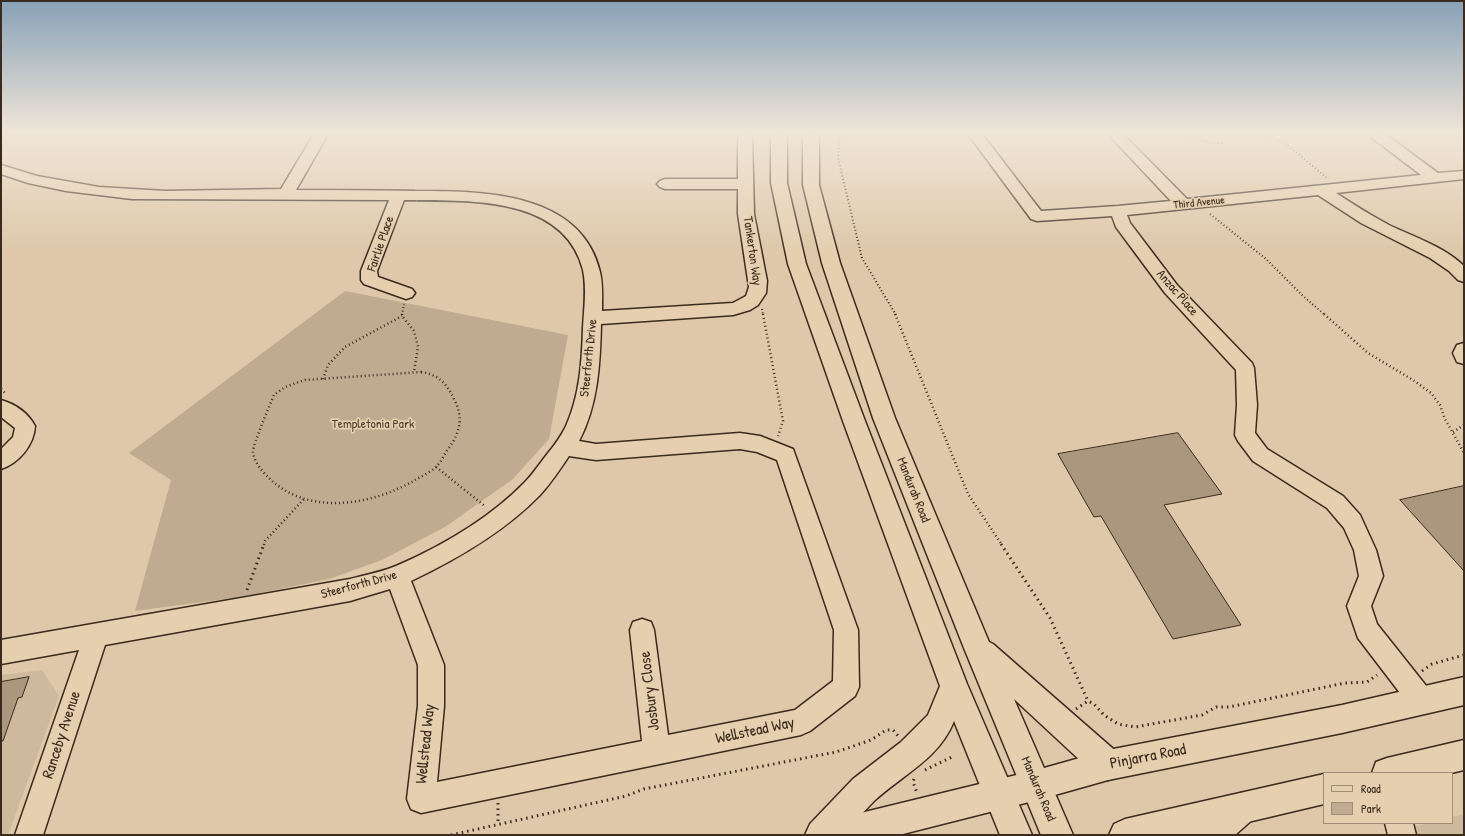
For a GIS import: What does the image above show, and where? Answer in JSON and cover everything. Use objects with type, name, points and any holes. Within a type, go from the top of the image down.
[{"type":"main road","points":[[779,173],[779,183],[796,264],[856,428],[954,686],[1016,835]]},
{"type":"main road","name":"Mandurah Road","points":[[811,173],[811,185],[831,263],[884,418],[978,648],[1057,835]]},
{"type":"main road","points":[[978,648],[1108,765]]},
{"type":"main road","points":[[821,835],[864,790],[918,762],[938,725],[954,686]]},
{"type":"main road","name":"Pinjarra Road","points":[[836,835],[999,795],[1108,765],[1422,701],[1464,691]]},
{"type":"main road","points":[[1393,772],[1464,755]]},
{"type":"main road","points":[[1125,835],[1323,789]]},
{"type":"main road","points":[[1212,835],[1241,809]]},
{"type":"street","name":"Steerforth Drive","points":[[1,652],[240,611],[350,590],[396,576],[455,547],[500,517],[533,488],[565,447],[579,421],[584,404],[588,381],[593,318],[592,271],[578,241],[568,231],[548,216],[536,210],[506,201],[477,197],[286,194],[174,196],[111,193],[41,182],[13,173]]},
{"type":"street","points":[[286,194],[298,173]]},
{"type":"street","name":"Tankerton Way","points":[[593,318],[742,308],[756,297],[758,282],[746,214],[745,173]]},
{"type":"street","name":"Third Avenue","points":[[1005,173],[1037,216],[1118,211],[1183,204],[1325,184],[1464,175]]},
{"type":"street","points":[[1153,173],[1183,204]]},
{"type":"street","points":[[1428,173],[1435,178]]},
{"type":"street","points":[[665,184],[745,184]]},
{"type":"street","points":[[1325,184],[1353,213],[1423,246],[1456,268],[1464,276]]},
{"type":"street","name":"Fairlie Place","points":[[398,196],[369,271],[370,280],[406,293]]},
{"type":"street","name":"Anzac Place","points":[[1118,211],[1122,224],[1171,289],[1245,368],[1247,405],[1245,435],[1260,455],[1335,502],[1352,522],[1366,550],[1371,576],[1359,606],[1367,630],[1398,671]]},
{"type":"street","points":[[1464,350],[1462,353],[1464,357]]},
{"type":"street","points":[[1,407],[18,418],[25,426],[25,436],[16,449],[1,461]]},
{"type":"street","name":"Wellstead Way","points":[[396,576],[431,665],[431,706],[421,798],[800,722],[846,688],[846,630],[786,455],[760,444],[740,442],[596,452],[565,447]]},
{"type":"street","name":"Josbury Close","points":[[642,630],[657,751]]},
{"type":"street","name":"Ranceby Avenue","points":[[29,835],[96,635]]},
{"type":"street","points":[[1398,671],[1422,701]]},
{"type":"street","points":[[1399,824],[1402,835]]},
{"type":"path","points":[[842,173],[862,258],[893,308],[968,494],[1050,618],[1087,702],[1094,704],[1104,715],[1118,724],[1135,728],[1202,715],[1216,707],[1229,707],[1345,683],[1367,682],[1375,675],[1398,671],[1420,672],[1432,664],[1464,655]]},
{"type":"path","points":[[1314,173],[1325,184]]},
{"type":"path","points":[[1204,210],[1266,259],[1303,296],[1368,353],[1413,380],[1431,393],[1440,405],[1445,419],[1464,453]]},
{"type":"path","points":[[402,316],[406,293]]},
{"type":"path","points":[[402,316],[414,330],[418,347],[414,372]]},
{"type":"path","points":[[323,379],[328,365],[345,346],[402,316]]},
{"type":"path","points":[[414,372],[429,373],[442,380],[460,407],[462,417],[457,437],[436,467],[396,490],[373,499],[340,502],[304,499],[286,493],[270,480],[256,464],[253,457],[253,450],[274,395],[278,390],[305,380],[323,379],[414,372]]},
{"type":"path","points":[[1453,432],[1464,425]]},
{"type":"path","points":[[436,467],[491,511]]},
{"type":"path","points":[[240,611],[265,541],[304,499]]},
{"type":"path","points":[[451,835],[626,796],[644,789],[836,752],[871,740],[886,730],[893,730],[918,762]]},
{"type":"shaded area","points":[[42,670],[59,696],[8,835],[1,835],[1,675]]},
{"type":"shaded area","points":[[1464,814],[1464,835],[1381,835],[1425,824],[1453,824],[1453,817]]},
{"type":"green space","name":"Templetonia Park","points":[[345,291],[568,335],[549,439],[513,479],[445,527],[382,560],[329,579],[241,597],[135,611],[171,480],[129,453]]},
{"type":"building","points":[[1178,433],[1222,494],[1164,505],[1241,625],[1173,639],[1101,516],[1094,517],[1058,454]]},
{"type":"building","points":[[1464,486],[1464,571],[1400,500]]},
{"type":"building","points":[[29,677],[22,697],[18,698],[3,741],[1,741],[1,682]]}]
